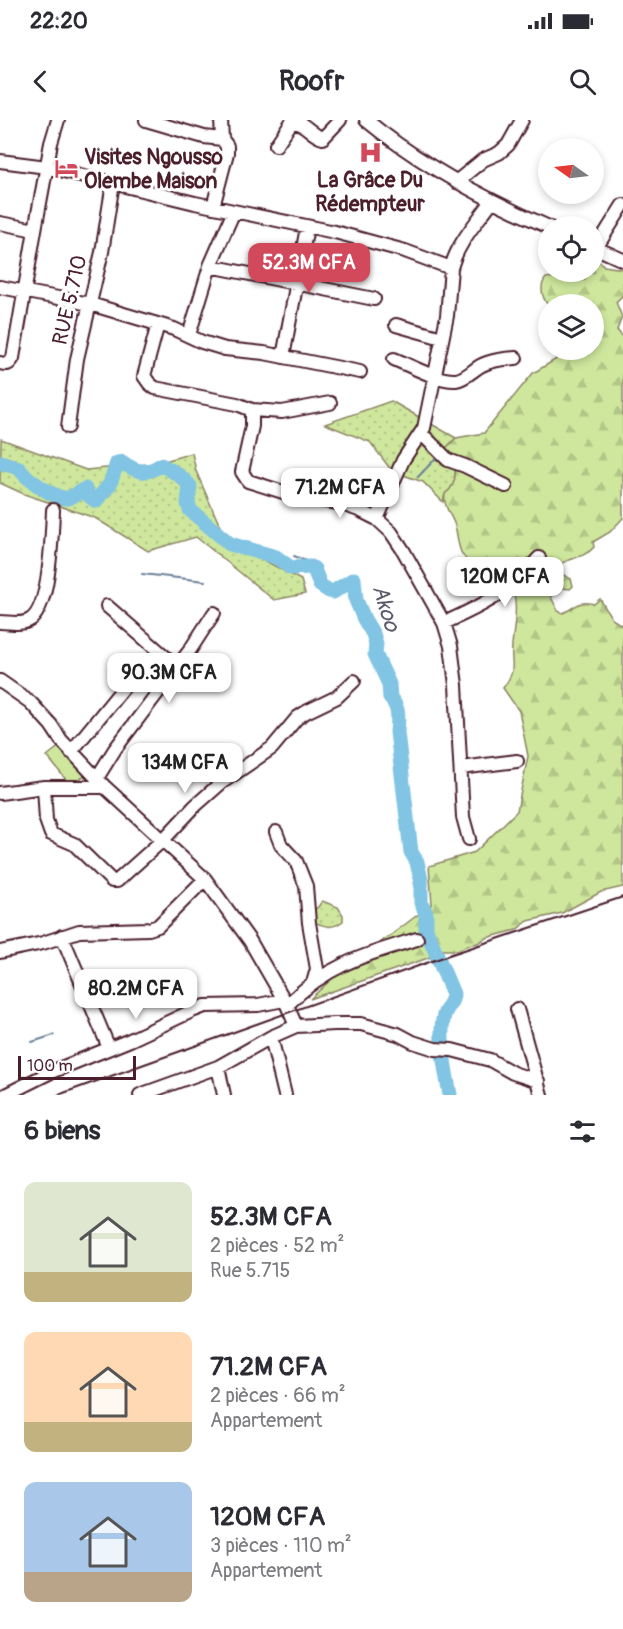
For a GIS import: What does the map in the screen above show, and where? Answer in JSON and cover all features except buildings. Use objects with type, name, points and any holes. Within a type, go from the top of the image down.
[{"type":"street","points":[[0,363],[10,364],[13,358],[35,230],[58,120]]},
{"type":"street","points":[[146,120],[222,139]]},
{"type":"street","points":[[213,207],[227,153],[227,147],[222,139],[221,120]]},
{"type":"street","points":[[276,145],[291,123],[301,123],[318,137],[323,138],[340,120]]},
{"type":"street","points":[[367,120],[388,138],[456,182],[538,222]]},
{"type":"street","points":[[456,182],[483,160],[499,153],[508,145],[522,120]]},
{"type":"street","points":[[0,160],[47,167],[213,207],[364,239],[451,268]]},
{"type":"street","name":"RUE 5.710","points":[[68,427],[77,359],[102,252],[113,183]]},
{"type":"street","points":[[377,519],[403,460],[422,434],[428,415],[448,305],[454,256],[492,201]]},
{"type":"street","points":[[604,234],[623,205]]},
{"type":"street","points":[[189,334],[210,266],[234,211]]},
{"type":"street","points":[[0,223],[35,230]]},
{"type":"street","points":[[283,357],[307,227]]},
{"type":"street","points":[[604,251],[623,260]]},
{"type":"street","points":[[210,266],[295,285],[374,299]]},
{"type":"street","points":[[0,287],[90,304],[189,334],[214,346],[360,372]]},
{"type":"street","points":[[158,324],[144,376],[148,384],[155,388],[237,404],[252,410],[282,412],[330,403]]},
{"type":"street","points":[[396,325],[442,338]]},
{"type":"street","points":[[394,359],[434,375],[455,380],[488,363],[516,358]]},
{"type":"street","points":[[252,410],[250,435],[242,466],[242,472],[248,481],[298,497],[339,503],[377,519],[403,550],[444,623],[455,665],[464,826],[469,839]]},
{"type":"street","points":[[422,434],[448,460],[506,486]]},
{"type":"street","points":[[0,622],[27,622],[35,617],[47,582],[53,510]]},
{"type":"street","points":[[444,623],[476,609],[518,582],[539,558]]},
{"type":"street","points":[[107,606],[177,667]]},
{"type":"street","points":[[101,782],[115,749],[147,709],[214,613]]},
{"type":"street","points":[[0,681],[30,702],[51,724],[56,735],[71,752],[205,879],[250,941],[296,1026]]},
{"type":"street","points":[[71,752],[129,681]]},
{"type":"street","points":[[44,787],[49,831],[55,837],[74,844],[112,881],[118,880],[221,783],[272,748],[297,718],[337,697],[354,681]]},
{"type":"street","points":[[461,768],[517,761]]},
{"type":"street","points":[[0,793],[101,782]]},
{"type":"street","points":[[276,832],[281,845],[296,861],[306,886],[309,923],[317,969],[313,983]]},
{"type":"street","points":[[0,952],[43,943],[79,931],[149,930],[158,926],[205,879]]},
{"type":"street","points":[[62,936],[109,1048]]},
{"type":"street","points":[[5,1095],[51,1072],[205,1006],[285,1003],[337,967],[366,954],[417,939]]},
{"type":"street","points":[[517,1009],[541,1095]]},
{"type":"street","points":[[140,1095],[218,1067],[271,1037],[296,1026],[334,1024],[362,1024],[398,1034],[435,1049],[452,1050],[490,1060],[538,1081]]},
{"type":"street","points":[[271,1037],[285,1095]]},
{"type":"street","points":[[218,1067],[224,1095]]},
{"type":"green space","points":[[604,266],[623,269],[623,295],[616,302],[622,317],[617,330],[623,337],[623,518],[610,532],[593,542],[594,547],[590,551],[556,566],[556,571],[571,579],[573,586],[570,589],[554,587],[551,597],[558,611],[563,613],[580,604],[594,604],[600,599],[612,619],[623,626],[623,887],[601,892],[562,913],[528,921],[516,930],[486,938],[458,950],[443,950],[428,958],[310,999],[350,962],[432,904],[429,866],[475,852],[517,811],[528,756],[519,711],[503,688],[512,671],[514,597],[505,577],[472,564],[460,551],[445,498],[455,478],[455,465],[444,450],[456,438],[484,433],[533,373],[555,360],[604,360],[604,294],[543,294],[544,282],[604,282]]},
{"type":"green space","points":[[391,401],[456,438],[445,450],[453,460],[456,472],[453,484],[445,494],[443,502],[423,482],[392,471],[370,442],[325,424]]},
{"type":"green space","points":[[1,439],[86,470],[158,463],[192,453],[196,471],[226,540],[301,580],[305,594],[274,600],[196,537],[148,551],[95,518],[24,494],[0,483]]},
{"type":"green space","points":[[66,741],[89,772],[71,786],[47,756]]},
{"type":"green space","points":[[322,901],[338,907],[343,915],[343,921],[330,926],[309,920],[310,913]]},
{"type":"waterway","points":[[418,477],[436,458],[443,463]]},
{"type":"waterway","name":"Akoo","points":[[0,462],[19,468],[34,482],[56,496],[68,498],[85,489],[88,495],[96,501],[110,484],[117,463],[122,462],[141,471],[151,470],[161,465],[177,474],[190,486],[188,503],[190,510],[230,544],[276,557],[291,568],[311,567],[320,585],[329,591],[333,592],[354,579],[356,600],[373,634],[376,644],[375,654],[389,684],[390,698],[397,709],[397,732],[411,852],[417,862],[421,880],[421,903],[426,913],[426,929],[453,994],[442,1024],[443,1055],[450,1095]]},
{"type":"waterway","points":[[294,556],[312,563],[311,567]]},
{"type":"waterway","points":[[142,574],[205,581]]},
{"type":"waterway","points":[[32,1042],[54,1035]]},
{"type":"railway","points":[[58,1095],[449,955],[623,897]]},
{"type":"place","name":"La Grâce Du Rédempteur","points":[[370,152]]},
{"type":"place","name":"Visites Ngousso Olembe Maison","points":[[66,169]]}]
